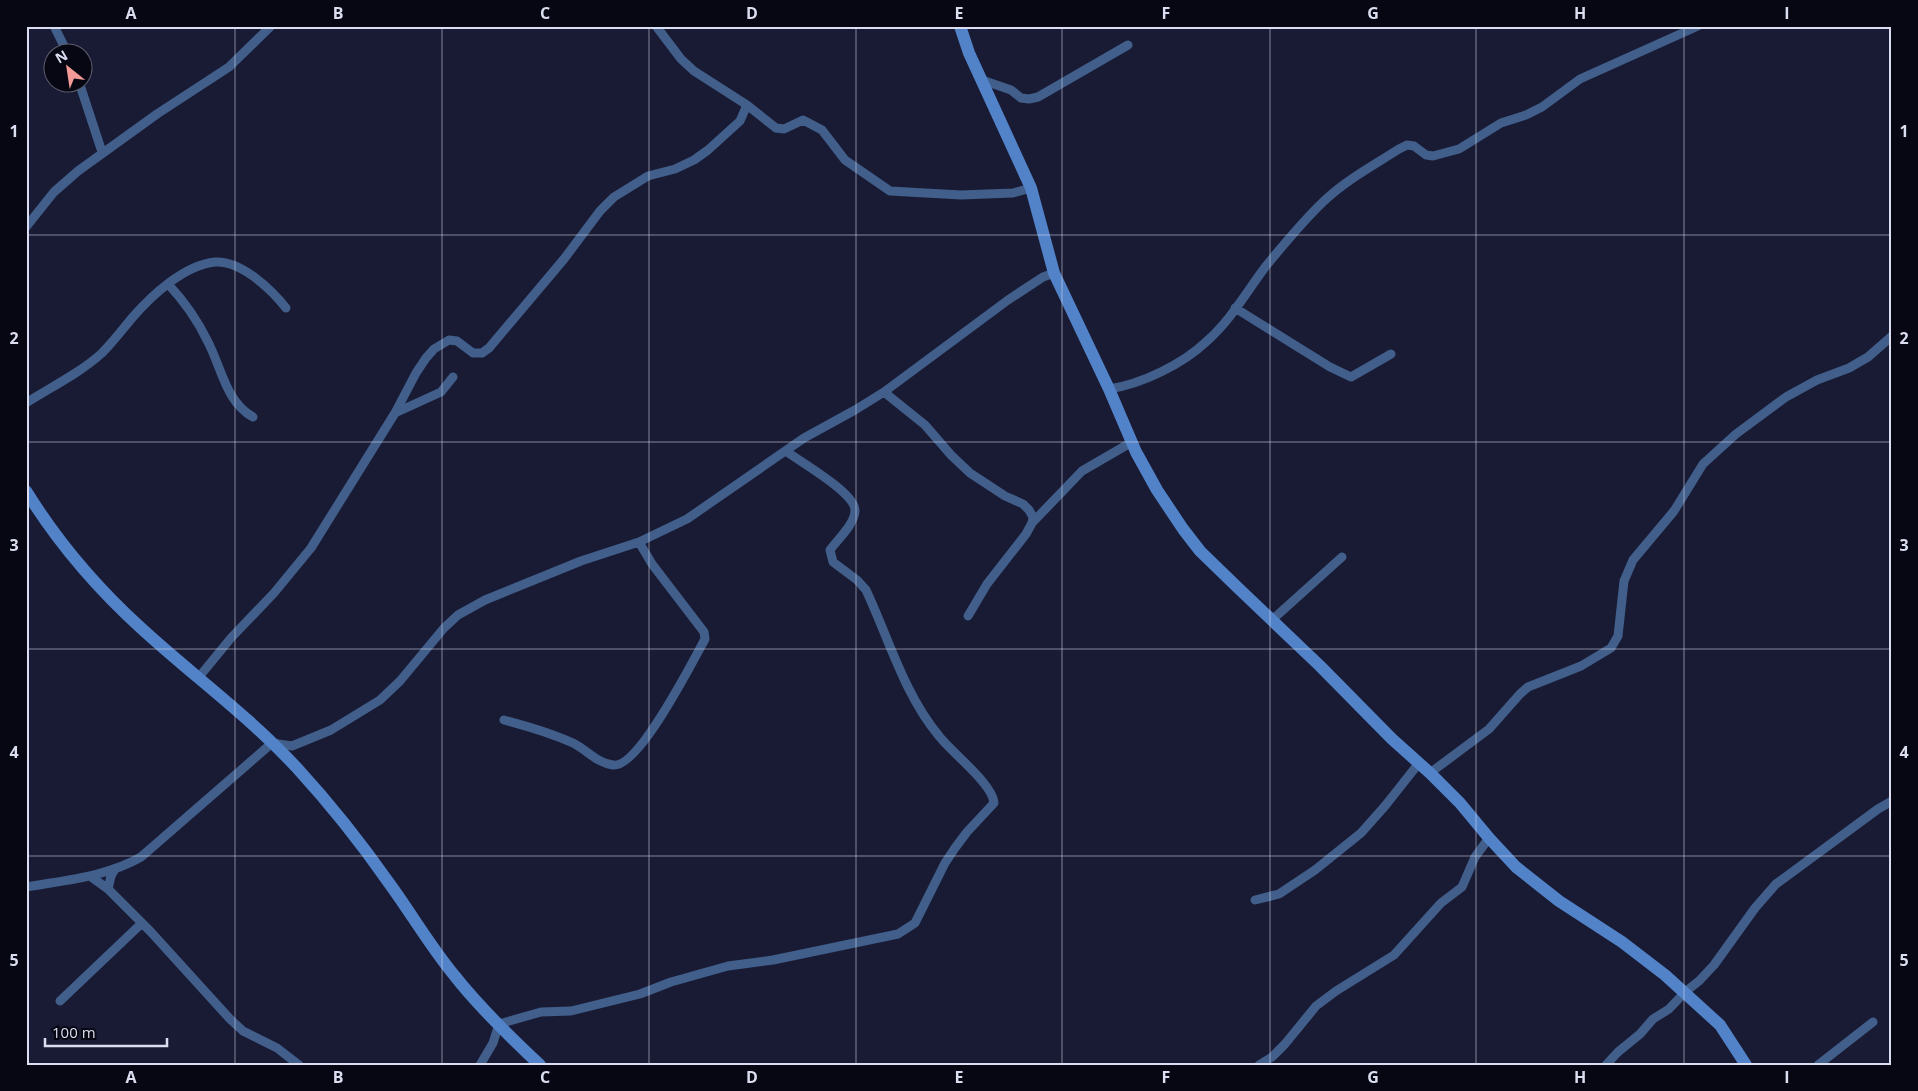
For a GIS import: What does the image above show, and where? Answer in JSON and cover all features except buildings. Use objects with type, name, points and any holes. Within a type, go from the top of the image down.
[{"type":"street","points":[[54,26],[62,42]]},
{"type":"street","points":[[26,226],[54,192],[102,152],[229,67],[271,26]]},
{"type":"street","points":[[656,26],[681,59],[694,71],[747,105],[776,128],[784,129],[803,120],[822,130],[845,160],[890,191],[961,195],[1014,193],[1031,188]]},
{"type":"street","points":[[960,26],[969,53],[1031,188],[1054,273],[1132,442],[1157,490],[1183,529],[1200,550],[1320,666],[1392,740],[1430,773],[1460,803],[1516,867],[1559,901],[1622,942],[1685,992],[1720,1025],[1746,1065]]},
{"type":"street","points":[[1109,389],[1133,384],[1189,356],[1207,342],[1224,324],[1286,242],[1325,200],[1347,182],[1399,149],[1414,146],[1426,155],[1433,156],[1459,149],[1501,123],[1526,116],[1542,108],[1580,80],[1698,26]]},
{"type":"street","points":[[982,80],[1011,90],[1021,98],[1038,97],[1128,45]]},
{"type":"street","points":[[82,92],[102,152]]},
{"type":"street","points":[[199,678],[311,548],[395,413],[416,373],[434,349],[449,340],[457,341],[473,353],[482,353],[489,348],[614,196],[648,176],[675,169],[694,160],[740,121],[747,105]]},
{"type":"street","points":[[26,403],[92,361],[139,311],[168,284],[182,274],[200,267],[215,262],[226,263],[253,276],[267,286],[286,308]]},
{"type":"street","points":[[272,743],[292,746],[331,730],[380,700],[400,681],[444,628],[458,615],[485,600],[573,564],[639,542],[687,519],[804,438],[884,392],[1015,295],[1043,277],[1054,273]]},
{"type":"street","points":[[168,284],[183,301],[208,341],[232,398],[245,412],[253,417]]},
{"type":"street","points":[[1235,308],[1330,368],[1351,377],[1390,354]]},
{"type":"street","points":[[1430,773],[1489,729],[1528,687],[1581,666],[1610,648],[1618,636],[1624,581],[1633,560],[1674,511],[1703,464],[1736,434],[1786,397],[1817,380],[1850,368],[1868,357],[1892,336]]},
{"type":"street","points":[[395,413],[441,392],[453,377]]},
{"type":"street","points":[[884,392],[925,425],[951,455],[970,473],[1029,510],[1033,516],[1032,523]]},
{"type":"street","points":[[968,616],[986,584],[1026,534],[1032,523],[1082,471],[1132,442]]},
{"type":"street","points":[[499,1024],[541,1012],[572,1011],[640,994],[671,982],[728,966],[830,949],[898,934],[915,922],[950,856],[967,832],[994,803],[993,795],[933,729],[918,705],[899,667],[866,590],[857,580],[833,562],[830,550],[853,518],[854,504],[850,498],[827,479],[799,462],[786,451]]},
{"type":"street","points":[[26,491],[64,544],[102,588],[140,627],[272,743],[295,766],[345,823],[454,976],[540,1065]]},
{"type":"street","points":[[504,720],[568,742],[614,766],[622,765],[642,743],[667,707],[705,639],[704,632],[652,564],[639,542]]},
{"type":"street","points":[[1272,620],[1342,557]]},
{"type":"street","points":[[26,887],[114,870],[141,857],[156,846],[272,743]]},
{"type":"street","points":[[1256,900],[1279,894],[1315,870],[1361,833],[1419,764]]},
{"type":"street","points":[[1606,1065],[1653,1019],[1676,1003],[1685,992],[1700,981],[1714,965],[1755,908],[1776,884],[1794,869],[1828,848],[1872,813],[1892,801]]},
{"type":"street","points":[[1259,1065],[1272,1057],[1285,1044],[1316,1006],[1336,991],[1394,955],[1441,903],[1462,888],[1475,857],[1489,838]]},
{"type":"street","points":[[108,889],[114,870]]},
{"type":"street","points":[[90,876],[108,889],[142,923],[236,1025],[255,1038],[277,1048],[299,1065]]},
{"type":"street","points":[[60,1001],[142,923]]},
{"type":"street","points":[[1818,1065],[1873,1022]]},
{"type":"street","points":[[480,1065],[493,1043],[499,1024]]}]
